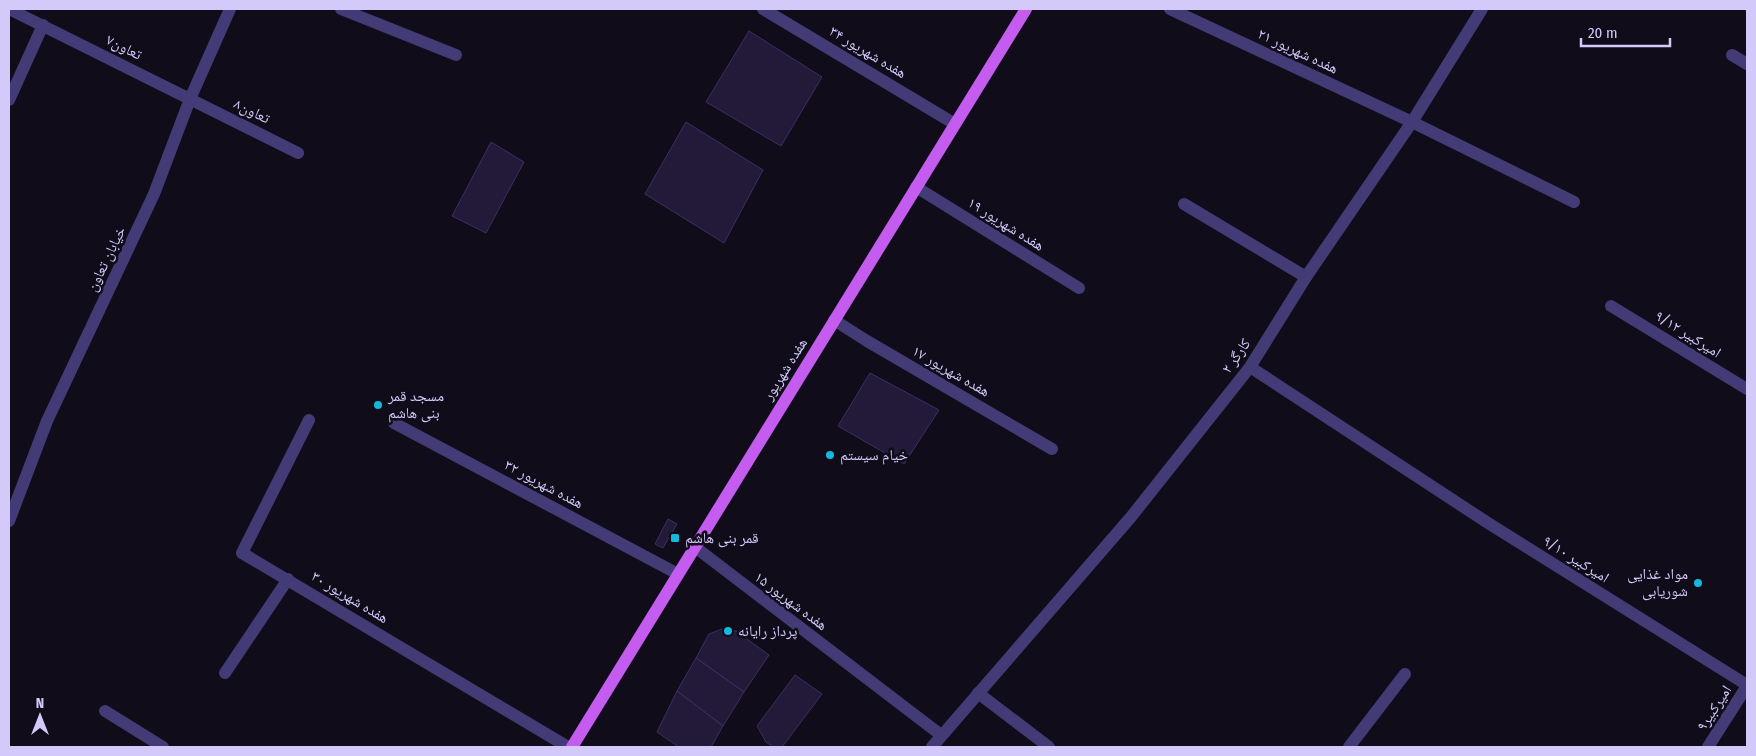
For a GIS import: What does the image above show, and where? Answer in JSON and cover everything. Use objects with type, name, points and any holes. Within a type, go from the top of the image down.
[{"type":"main road","name":"هفده شهریور","points":[[570,747],[1026,9]]},
{"type":"street","name":"تعاون۷","points":[[9,9],[190,99]]},
{"type":"street","name":"خیابان تعاون","points":[[9,521],[46,420],[154,194],[190,99],[230,9]]},
{"type":"street","points":[[341,9],[456,55]]},
{"type":"street","name":"هفده شهریور ۳۴","points":[[763,9],[955,124]]},
{"type":"street","name":"هفده شهریور ۲۱","points":[[1170,9],[1412,122],[1574,202]]},
{"type":"street","name":"کارگر ۲","points":[[932,747],[1131,517],[1250,368],[1306,276],[1412,122],[1482,9]]},
{"type":"street","points":[[9,100],[43,25]]},
{"type":"street","points":[[1732,55],[1747,64]]},
{"type":"street","name":"تعاون۸","points":[[190,99],[298,153]]},
{"type":"street","name":"هفده شهریور ۱۹","points":[[916,186],[1079,288]]},
{"type":"street","points":[[1184,204],[1306,276]]},
{"type":"street","name":"امیرکبیر ۹/۱۲","points":[[1611,306],[1747,389]]},
{"type":"street","name":"هفده شهریور ۱۷","points":[[834,320],[1052,448]]},
{"type":"street","name":"امیرکبیر ۹/۱۰","points":[[1250,368],[1488,523],[1747,686]]},
{"type":"street","name":"هفده شهریور ۳۰","points":[[309,420],[242,553],[570,747]]},
{"type":"street","name":"هفده شهریور ۳۲","points":[[394,423],[678,574]]},
{"type":"street","name":"هفده شهریور ۱۵","points":[[694,547],[941,735]]},
{"type":"street","points":[[225,673],[288,579]]},
{"type":"street","points":[[1349,747],[1405,674]]},
{"type":"street","name":"امیرکبیر۹","points":[[1708,747],[1747,686]]},
{"type":"street","points":[[978,693],[1049,747]]},
{"type":"street","points":[[105,710],[163,747]]},
{"type":"building","points":[[749,31],[822,77],[781,146],[706,102]]},
{"type":"building","points":[[686,122],[763,170],[724,243],[645,194]]},
{"type":"building","points":[[491,142],[524,162],[486,233],[452,216]]},
{"type":"building","points":[[870,373],[939,410],[904,464],[838,426]]},
{"type":"building","points":[[668,519],[677,524],[663,548],[655,544]]},
{"type":"building","points":[[722,629],[736,631],[769,655],[744,692],[696,658],[709,634]]},
{"type":"building","points":[[696,658],[744,692],[723,726],[677,691]]},
{"type":"building","points":[[795,675],[822,694],[782,747],[773,747],[766,742],[757,726]]},
{"type":"building","points":[[677,691],[723,726],[711,747],[679,747],[657,732]]},
{"type":"place","name":"مسجد قمر بنی هاشم","points":[[378,405]]},
{"type":"place","name":"خیام سیستم","points":[[830,455]]},
{"type":"place","name":"قمر بنی هاشم","points":[[675,538]]},
{"type":"place","name":"مواد غذایی شوریابی","points":[[1698,583]]},
{"type":"place","name":"پرداز رایانه","points":[[728,631]]}]
